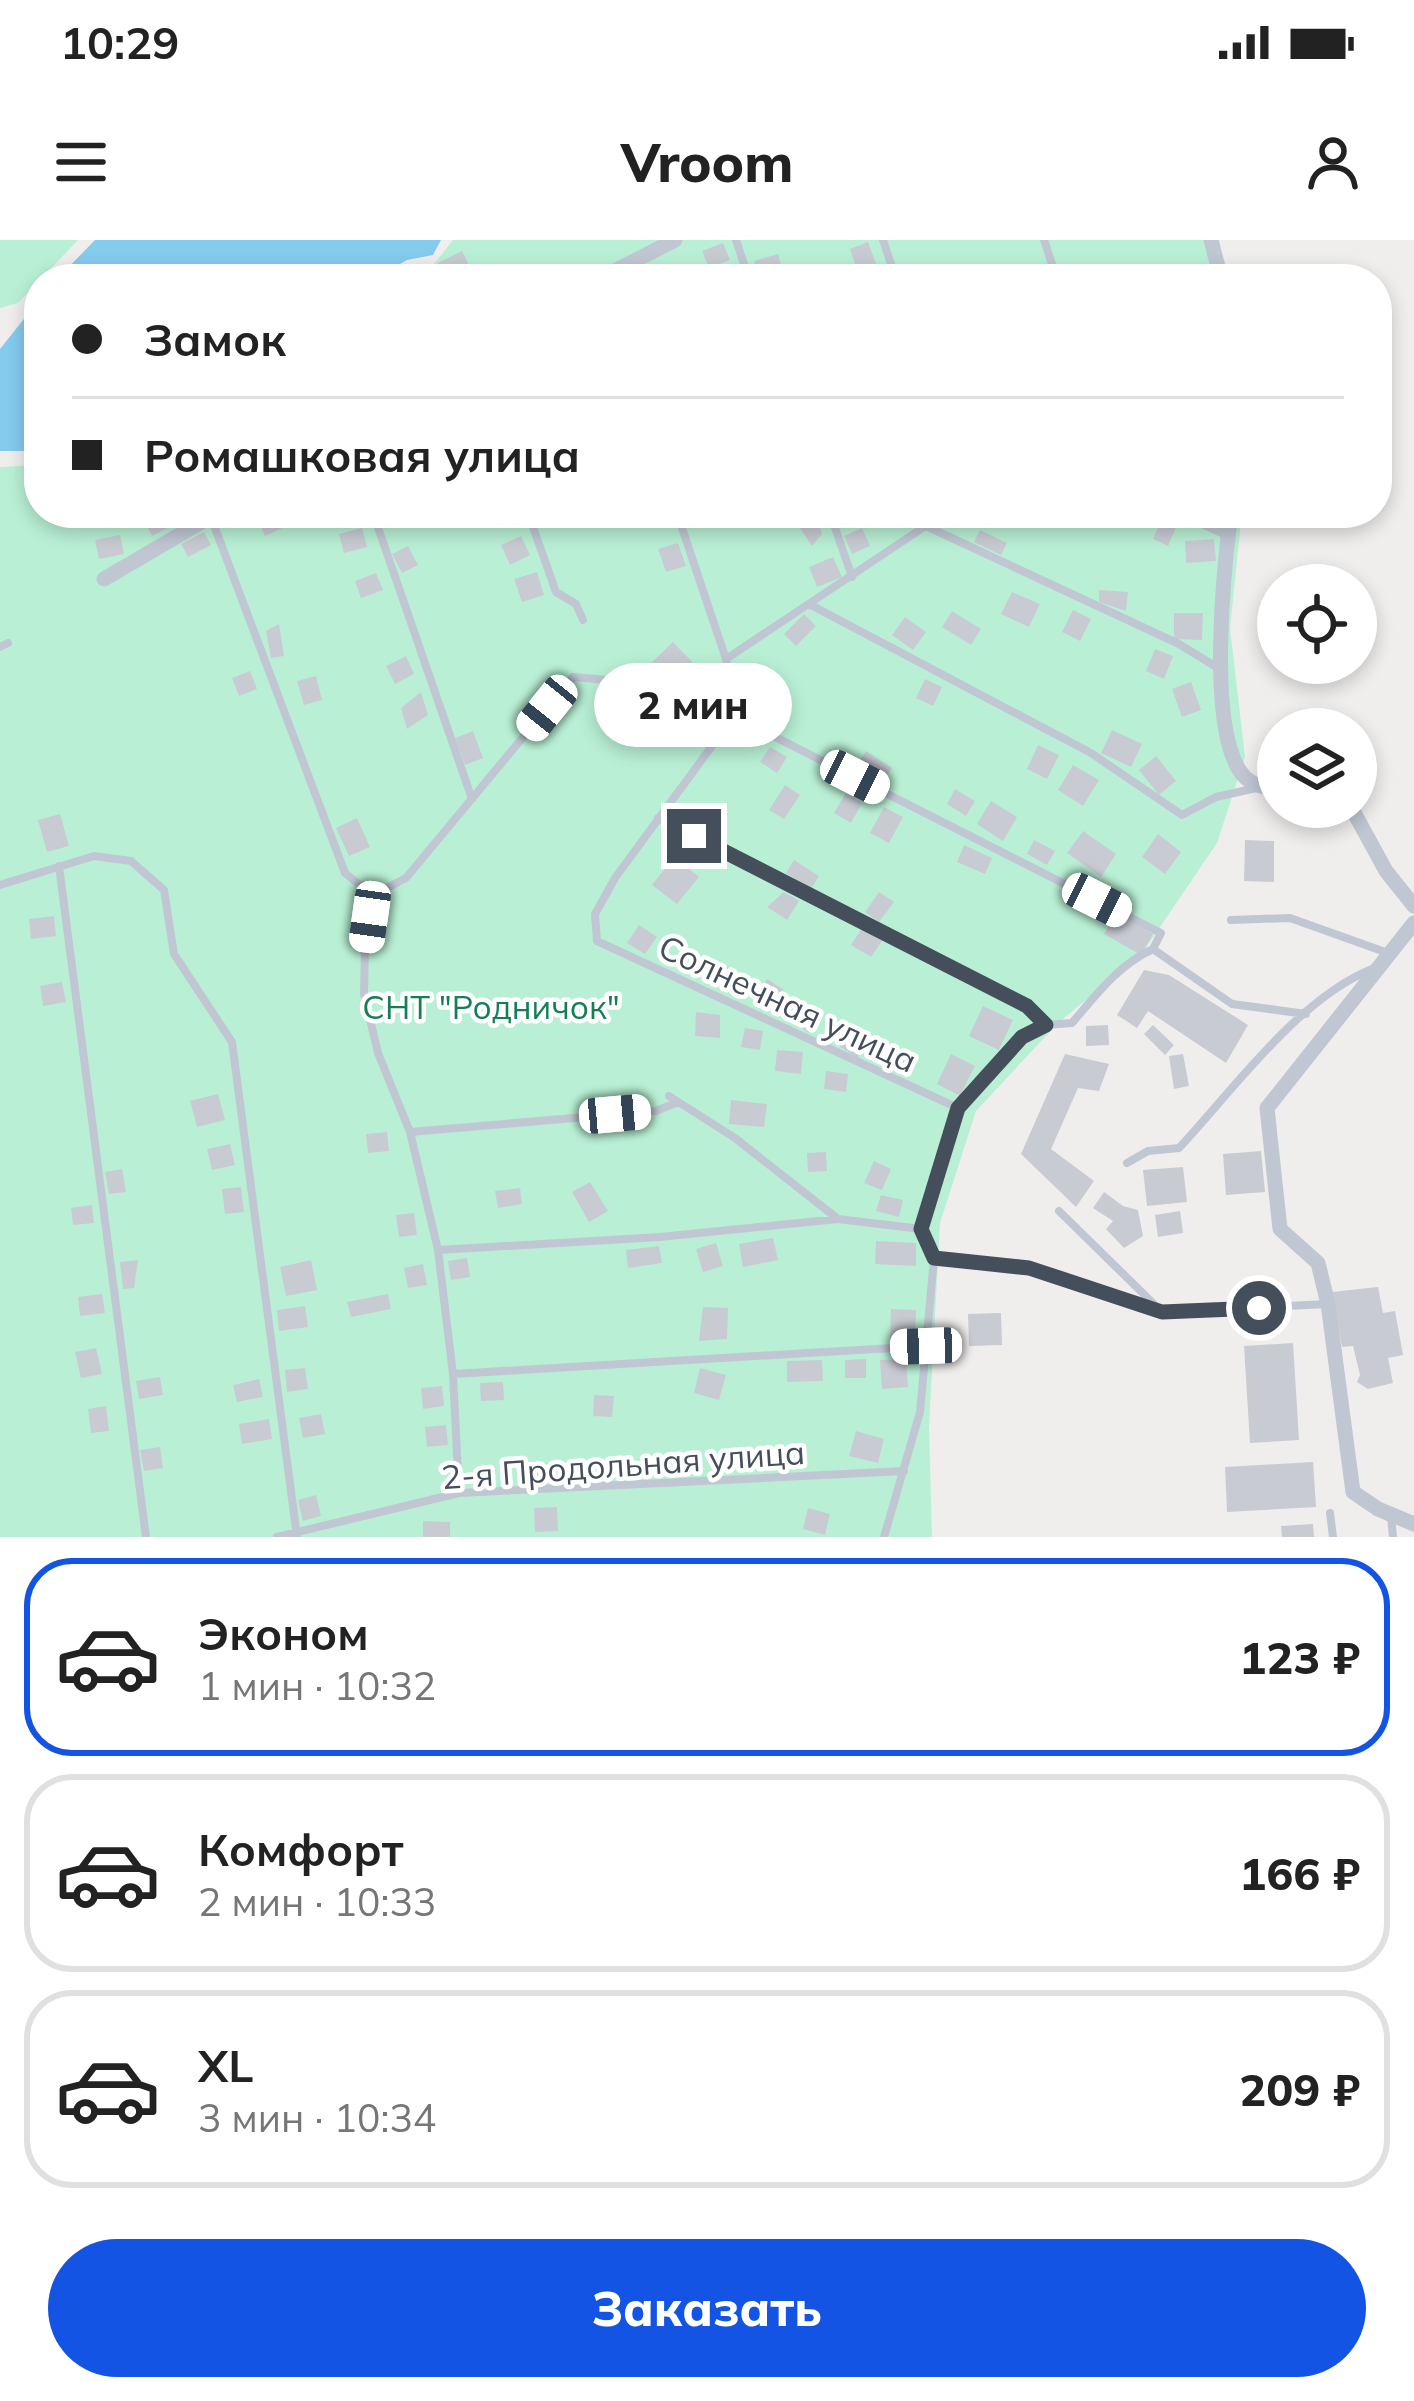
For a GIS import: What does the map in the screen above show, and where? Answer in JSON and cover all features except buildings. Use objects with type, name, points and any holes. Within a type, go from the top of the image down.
[{"type":"street","points":[[628,264],[675,240]]},
{"type":"street","points":[[104,579],[189,528]]},
{"type":"street","points":[[1229,528],[1221,670],[1227,740],[1240,772],[1257,786]]},
{"type":"street","points":[[1362,828],[1385,871],[1414,906]]},
{"type":"street","points":[[1414,923],[1267,1108],[1280,1229],[1318,1263],[1328,1304],[1354,1492],[1414,1524]]},
{"type":"lane","points":[[217,528],[345,873],[374,888],[382,890],[406,878],[573,677],[609,680],[662,696],[686,711],[734,716],[1161,933],[1153,949],[1112,977],[1072,1023],[1046,1025],[1022,1037],[958,1108],[921,1229],[934,1258],[920,1412],[884,1537]]},
{"type":"lane","points":[[378,528],[472,799]]},
{"type":"lane","points":[[533,528],[556,592],[576,604],[583,620]]},
{"type":"lane","points":[[681,528],[726,658],[734,716],[658,818],[1027,1006],[1046,1025]]},
{"type":"lane","points":[[835,528],[852,577]]},
{"type":"lane","points":[[726,658],[926,528]]},
{"type":"lane","points":[[930,528],[1179,644],[1221,670]]},
{"type":"lane","points":[[1211,528],[1228,536]]},
{"type":"lane","points":[[809,604],[1091,753],[1182,815],[1216,797],[1257,788]]},
{"type":"lane","name":"Солнечная улица","points":[[658,818],[595,914],[597,941],[958,1108]]},
{"type":"lane","points":[[0,885],[94,856],[131,861],[164,890],[175,954],[232,1042],[297,1534]]},
{"type":"lane","points":[[59,866],[146,1537]]},
{"type":"lane","points":[[374,888],[364,994],[378,1053],[410,1132],[438,1250],[453,1374],[459,1493]]},
{"type":"lane","points":[[1231,920],[1290,918],[1384,960]]},
{"type":"lane","points":[[1153,949],[1232,1004],[1306,1014]]},
{"type":"lane","points":[[1127,1163],[1148,1151],[1179,1148],[1306,1014],[1342,981],[1384,960]]},
{"type":"lane","points":[[669,1096],[735,1138],[838,1219]]},
{"type":"lane","points":[[410,1132],[656,1111],[679,1102]]},
{"type":"lane","points":[[1059,1211],[1162,1312]]},
{"type":"lane","points":[[438,1250],[660,1238],[838,1219],[921,1229]]},
{"type":"lane","points":[[934,1258],[1029,1268],[1162,1312],[1328,1304]]},
{"type":"lane","points":[[453,1374],[926,1346]]},
{"type":"lane","name":"2-я Продольная улица","points":[[277,1537],[459,1493],[904,1471]]},
{"type":"lane","points":[[1330,1513],[1333,1537]]},
{"type":"lane","points":[[1390,1514],[1393,1537]]},
{"type":"green space","points":[[0,240],[78,240],[55,264],[24,264],[24,297],[0,308]]},
{"type":"green space","points":[[453,240],[1217,240],[1226,264],[434,264]]},
{"type":"green space","name":"СНТ \"Родничок\"","points":[[24,466],[24,528],[1240,528],[1230,628],[1245,757],[1217,843],[1141,955],[1059,1022],[976,1111],[940,1223],[929,1427],[932,1537],[0,1537],[0,467]]},
{"type":"water","points":[[95,240],[441,240],[433,255],[400,264],[72,264]]},
{"type":"water","points":[[24,319],[24,451],[0,451],[0,349]]},
{"type":"route","points":[[694,836],[1027,1006],[1046,1025],[1022,1037],[958,1108],[921,1229],[934,1258],[1029,1268],[1162,1312],[1259,1308]]}]
